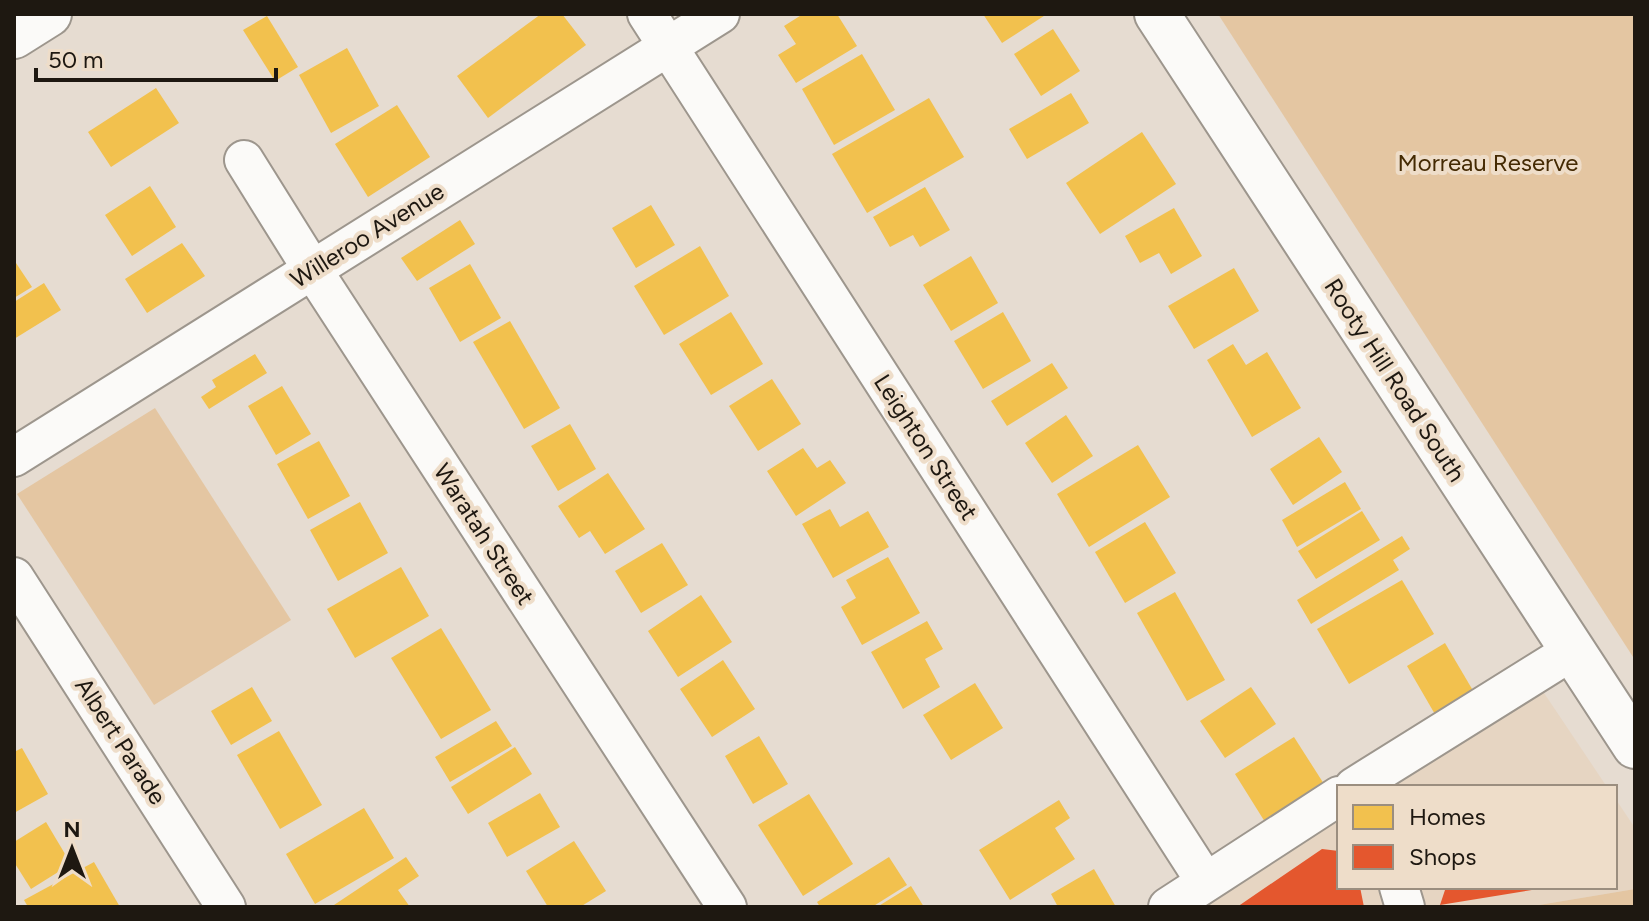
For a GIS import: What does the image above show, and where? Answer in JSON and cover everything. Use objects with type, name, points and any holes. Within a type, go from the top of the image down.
[{"type":"main road","points":[[14,36],[49,14]]},
{"type":"main road","name":"Rooty Hill Road South","points":[[1157,14],[1635,746]]},
{"type":"street","name":"Leighton Street","points":[[647,14],[1205,881]]},
{"type":"street","name":"Willeroo Avenue","points":[[14,457],[720,14]]},
{"type":"street","name":"Waratah Street","points":[[244,160],[727,907]]},
{"type":"street","name":"Albert Parade","points":[[14,577],[226,907]]},
{"type":"street","points":[[1357,785],[1572,651]]},
{"type":"street","points":[[1168,907],[1337,797]]},
{"type":"shaded area","points":[[1540,687],[1606,785],[1358,785]]},
{"type":"shaded area","points":[[1337,797],[1337,889],[1617,889],[1617,801],[1635,828],[1635,889],[1527,907],[1168,907]]},
{"type":"green space","name":"Morreau Reserve","points":[[1218,14],[1635,14],[1635,660]]},
{"type":"green space","points":[[155,408],[291,620],[154,705],[17,494]]},
{"type":"green space","points":[[1635,889],[1635,907],[1527,907]]},
{"type":"building: Homes","points":[[541,14],[562,14],[586,45],[488,118],[457,76]]},
{"type":"building: Homes","points":[[803,14],[837,14],[857,46],[796,83],[778,55],[796,44],[784,26]]},
{"type":"building: Homes","points":[[983,14],[1047,14],[1002,43]]},
{"type":"building: Homes","points":[[267,16],[298,67],[275,81],[243,30]]},
{"type":"building: Homes","points":[[1053,29],[1080,71],[1041,96],[1014,54]]},
{"type":"building: Homes","points":[[347,48],[379,106],[331,133],[299,75]]},
{"type":"building: Homes","points":[[862,54],[895,110],[834,145],[802,89]]},
{"type":"building: Homes","points":[[156,88],[179,123],[111,167],[88,132]]},
{"type":"building: Homes","points":[[1071,93],[1089,123],[1027,159],[1009,129]]},
{"type":"building: Homes","points":[[929,98],[964,157],[867,213],[832,154]]},
{"type":"building: Homes","points":[[397,105],[430,157],[368,197],[335,144]]},
{"type":"building: Homes","points":[[1142,132],[1176,184],[1100,234],[1066,183]]},
{"type":"building: Homes","points":[[150,186],[176,227],[132,256],[105,215]]},
{"type":"building: Homes","points":[[925,187],[950,230],[920,247],[913,235],[890,247],[873,217]]},
{"type":"building: Homes","points":[[651,205],[675,245],[636,268],[612,228]]},
{"type":"building: Homes","points":[[1174,208],[1202,256],[1171,274],[1159,253],[1140,263],[1125,236]]},
{"type":"building: Homes","points":[[460,220],[475,244],[417,281],[401,258]]},
{"type":"building: Homes","points":[[182,243],[205,276],[147,313],[125,279]]},
{"type":"building: Homes","points":[[700,246],[729,296],[664,335],[634,286]]},
{"type":"building: Homes","points":[[971,256],[998,303],[951,331],[923,285]]},
{"type":"building: Homes","points":[[14,260],[32,287],[14,298]]},
{"type":"building: Homes","points":[[470,264],[501,318],[460,342],[429,288]]},
{"type":"building: Homes","points":[[1234,268],[1259,311],[1194,349],[1168,306]]},
{"type":"building: Homes","points":[[44,283],[61,310],[14,339],[14,302]]},
{"type":"building: Homes","points":[[731,312],[763,364],[711,395],[679,344]]},
{"type":"building: Homes","points":[[1003,312],[1031,361],[983,389],[954,341]]},
{"type":"building: Homes","points":[[510,321],[560,408],[524,429],[473,342]]},
{"type":"building: Homes","points":[[1233,344],[1246,365],[1267,352],[1301,408],[1252,437],[1207,360]]},
{"type":"building: Homes","points":[[255,354],[267,373],[209,409],[201,397],[216,387],[212,380]]},
{"type":"building: Homes","points":[[1052,363],[1068,388],[1007,426],[991,401]]},
{"type":"building: Homes","points":[[772,379],[801,424],[758,451],[729,406]]},
{"type":"building: Homes","points":[[282,386],[311,434],[276,455],[248,406]]},
{"type":"building: Homes","points":[[1066,415],[1093,456],[1052,483],[1025,443]]},
{"type":"building: Homes","points":[[570,424],[596,469],[558,491],[531,446]]},
{"type":"building: Homes","points":[[1319,437],[1342,472],[1293,505],[1270,469]]},
{"type":"building: Homes","points":[[319,441],[350,496],[308,519],[277,464]]},
{"type":"building: Homes","points":[[1138,445],[1170,497],[1089,547],[1057,494]]},
{"type":"building: Homes","points":[[803,448],[817,468],[830,460],[846,483],[796,516],[767,471]]},
{"type":"building: Homes","points":[[608,473],[645,529],[605,554],[590,531],[579,538],[558,506]]},
{"type":"building: Homes","points":[[1345,482],[1361,509],[1297,547],[1282,520]]},
{"type":"building: Homes","points":[[360,502],[388,553],[338,581],[310,530]]},
{"type":"building: Homes","points":[[830,509],[840,527],[868,511],[889,547],[833,578],[802,524]]},
{"type":"building: Homes","points":[[1362,511],[1380,540],[1316,579],[1298,551]]},
{"type":"building: Homes","points":[[1145,522],[1176,573],[1125,603],[1095,552]]},
{"type":"building: Homes","points":[[1402,536],[1410,549],[1393,560],[1399,570],[1311,624],[1297,600]]},
{"type":"building: Homes","points":[[662,543],[688,585],[641,613],[615,571]]},
{"type":"building: Homes","points":[[888,557],[920,613],[862,645],[841,607],[856,598],[846,580]]},
{"type":"building: Homes","points":[[401,567],[429,616],[355,658],[327,609]]},
{"type":"building: Homes","points":[[1402,580],[1434,634],[1349,684],[1317,629]]},
{"type":"building: Homes","points":[[1175,592],[1225,680],[1187,701],[1137,613]]},
{"type":"building: Homes","points":[[701,595],[732,642],[678,677],[648,631]]},
{"type":"building: Homes","points":[[927,621],[943,649],[925,659],[940,687],[903,709],[871,652]]},
{"type":"building: Homes","points":[[441,628],[491,710],[441,739],[391,658]]},
{"type":"building: Homes","points":[[1445,643],[1475,694],[1436,716],[1407,666]]},
{"type":"building: Homes","points":[[723,660],[755,709],[712,737],[680,689]]},
{"type":"building: Homes","points":[[975,683],[1003,728],[951,760],[923,715]]},
{"type":"building: Homes","points":[[252,687],[272,721],[231,745],[211,711]]},
{"type":"building: Homes","points":[[1251,687],[1276,724],[1225,758],[1200,721]]},
{"type":"building: Homes","points":[[496,721],[512,746],[450,782],[435,757]]},
{"type":"building: Homes","points":[[279,731],[322,805],[280,829],[237,755]]},
{"type":"building: Homes","points":[[759,736],[788,784],[753,804],[725,756]]},
{"type":"building: Homes","points":[[1294,737],[1324,784],[1265,822],[1235,774]]},
{"type":"building: Homes","points":[[515,747],[532,774],[468,814],[451,787]]},
{"type":"building: Homes","points":[[22,748],[48,794],[14,813],[14,752]]},
{"type":"building: Homes","points":[[540,793],[560,827],[507,857],[488,823]]},
{"type":"building: Homes","points":[[809,794],[853,864],[803,896],[758,825]]},
{"type":"building: Homes","points":[[1059,800],[1070,818],[1055,828],[1075,859],[1010,900],[979,850]]},
{"type":"building: Homes","points":[[364,808],[394,858],[315,904],[286,854]]},
{"type":"building: Homes","points":[[46,822],[71,864],[31,889],[14,862],[14,842]]},
{"type":"building: Homes","points":[[574,841],[606,891],[580,907],[548,907],[526,871]]},
{"type":"building: Homes","points":[[406,857],[419,876],[398,890],[410,907],[331,907]]},
{"type":"building: Homes","points":[[889,857],[907,885],[872,907],[820,907],[817,902]]},
{"type":"building: Homes","points":[[94,862],[120,907],[28,907],[24,900]]},
{"type":"building: Homes","points":[[1094,869],[1116,907],[1058,907],[1051,894]]},
{"type":"building: Homes","points":[[911,886],[924,907],[877,907]]},
{"type":"building: Shops","points":[[1322,849],[1337,851],[1337,889],[1360,889],[1364,907],[1237,907]]},
{"type":"building: Shops","points":[[1445,889],[1538,889],[1440,905]]}]
